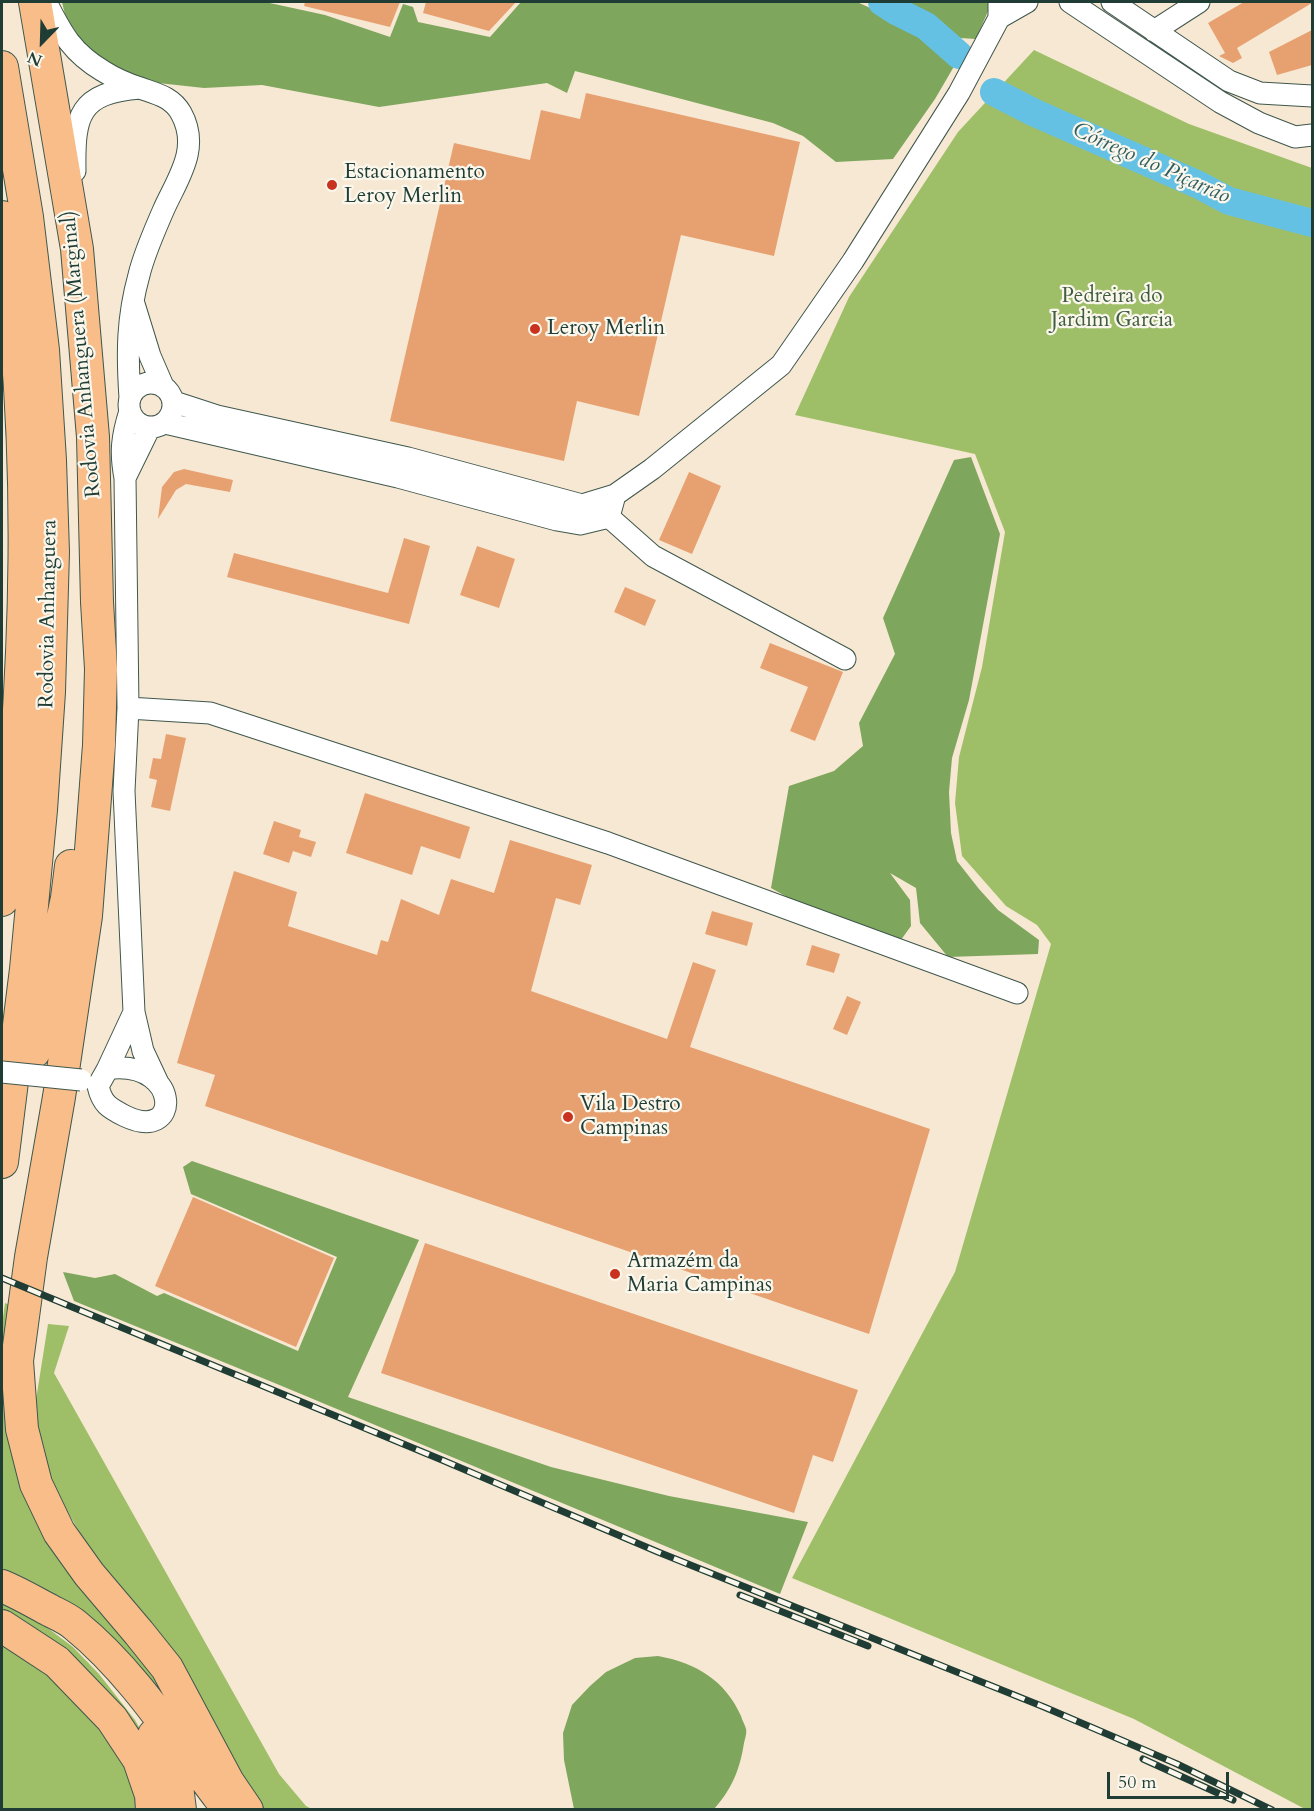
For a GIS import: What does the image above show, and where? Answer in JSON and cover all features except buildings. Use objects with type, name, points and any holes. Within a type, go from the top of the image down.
[{"type":"highway","name":"Rodovia Anhanguera (Marginal)","points":[[34,2],[77,249],[93,437],[97,602]]},
{"type":"highway","name":"Rodovia Anhanguera","points":[[2,67],[27,217],[43,350],[53,552],[49,692],[40,810],[26,969],[2,1162]]},
{"type":"highway","name":"Rodovia Anhanguera","points":[[2,217],[16,346],[24,460],[24,620],[16,763],[2,900]]},
{"type":"highway","points":[[2,402],[24,620]]},
{"type":"highway","points":[[2,1186],[17,1136],[67,898],[81,798],[89,675],[97,602]]},
{"type":"highway","points":[[97,602],[101,669],[99,745],[86,916],[22,1319],[17,1361],[22,1429],[36,1484],[59,1532],[89,1574],[167,1668],[228,1782],[247,1809]]},
{"type":"highway","points":[[2,1586],[73,1623],[104,1653],[157,1713],[229,1809]]},
{"type":"highway","points":[[73,1623],[83,1643],[144,1720],[168,1757],[177,1786],[180,1809]]},
{"type":"highway","points":[[2,1626],[57,1662],[112,1719],[139,1760],[151,1795],[152,1809]]},
{"type":"street","points":[[46,2],[72,48],[104,72],[171,100],[181,112],[188,128],[190,142],[184,169],[163,210],[138,276],[128,329],[130,404],[137,422],[398,477],[557,520],[580,524],[782,365],[853,261],[959,93],[985,45],[999,10],[1027,2]]},
{"type":"street","points":[[1070,2],[1220,102],[1259,123],[1307,139]]},
{"type":"street","points":[[1112,2],[1229,81],[1260,93],[1312,97]]},
{"type":"street","points":[[1154,31],[1199,2]]},
{"type":"street","points":[[77,249],[75,132],[79,121],[94,100],[108,93],[140,88]]},
{"type":"street","points":[[125,478],[157,425],[171,417],[168,394],[150,356],[134,304]]},
{"type":"street","points":[[134,1012],[95,1079],[100,1098],[106,1105],[129,1118],[143,1122],[154,1120],[163,1114],[167,1102],[165,1092],[158,1083],[143,1051],[134,1012],[124,791],[128,708],[125,478],[122,461],[122,435],[134,391],[140,386],[155,383],[168,394],[217,416],[408,458],[582,505],[607,504]]},
{"type":"street","points":[[607,504],[653,556],[845,659]]},
{"type":"street","points":[[128,708],[210,713],[608,843],[1017,993]]},
{"type":"street","points":[[2,1072],[95,1079],[114,1068],[131,1068],[158,1083]]},
{"type":"green space","points":[[62,2],[265,2],[325,15],[390,37],[403,4],[413,7],[418,22],[490,37],[521,2],[857,2],[917,29],[956,63],[935,99],[893,159],[836,162],[803,136],[773,123],[575,71],[567,93],[547,83],[379,107],[262,85],[204,88],[149,82],[91,54],[67,23]]},
{"type":"green space","points":[[909,2],[992,2],[976,39],[960,38]]},
{"type":"green space","name":"Pedreira do Jardim Garcia","points":[[1034,50],[1189,124],[1312,168],[1312,1809],[1305,1809],[1134,1719],[792,1578],[955,1272],[1051,944],[1037,925],[1006,906],[962,856],[955,803],[959,757],[982,667],[1005,532],[975,454],[795,415],[849,297],[958,132]]},
{"type":"green space","points":[[971,457],[1000,534],[969,700],[952,758],[949,792],[951,833],[957,861],[998,910],[1039,940],[1038,954],[948,957],[920,923],[916,888],[890,873],[910,900],[911,926],[898,944],[812,911],[771,888],[789,786],[834,771],[863,746],[859,723],[895,654],[883,618],[954,460]]},
{"type":"green space","points":[[192,1161],[419,1240],[348,1397],[551,1467],[669,1496],[808,1522],[780,1594],[74,1301],[63,1272],[95,1278],[115,1274],[157,1296],[164,1293],[298,1351],[337,1257],[191,1194],[183,1167]]},
{"type":"green space","points":[[5,1303],[15,1307],[15,1434],[163,1694],[157,1691],[77,1610],[32,1582],[2,1569],[2,1325]]},
{"type":"green space","points":[[48,1324],[69,1326],[54,1373],[279,1774],[306,1806],[312,1809],[258,1809],[89,1549],[57,1493],[32,1425]]},
{"type":"green space","points":[[2,1602],[45,1626],[73,1647],[99,1674],[135,1720],[155,1754],[159,1791],[2,1614]]},
{"type":"green space","points":[[2,1639],[59,1677],[127,1757],[140,1809],[2,1809]]},
{"type":"green space","points":[[658,1656],[685,1663],[708,1675],[727,1692],[734,1703],[746,1727],[746,1732],[740,1761],[730,1786],[714,1809],[574,1809],[564,1760],[563,1733],[572,1705],[606,1672],[635,1658]]},
{"type":"waterway","name":"Córrego do Piçarrão","points":[[882,2],[926,26],[959,55]]},
{"type":"waterway","name":"Córrego do Piçarrão","points":[[994,92],[1035,113],[1199,185],[1229,201],[1312,223]]},
{"type":"railway","points":[[2,1278],[658,1552],[1044,1707],[1177,1764],[1272,1810]]},
{"type":"railway","points":[[740,1595],[868,1646]]},
{"type":"railway","points":[[1143,1759],[1233,1800]]},
{"type":"place","name":"Estacionamento Leroy Merlin","points":[[332,185]]},
{"type":"place","name":"Leroy Merlin","points":[[535,329]]},
{"type":"place","name":"Vila Destro Campinas","points":[[568,1117]]},
{"type":"place","name":"Armazém da Maria Campinas","points":[[615,1274]]}]
